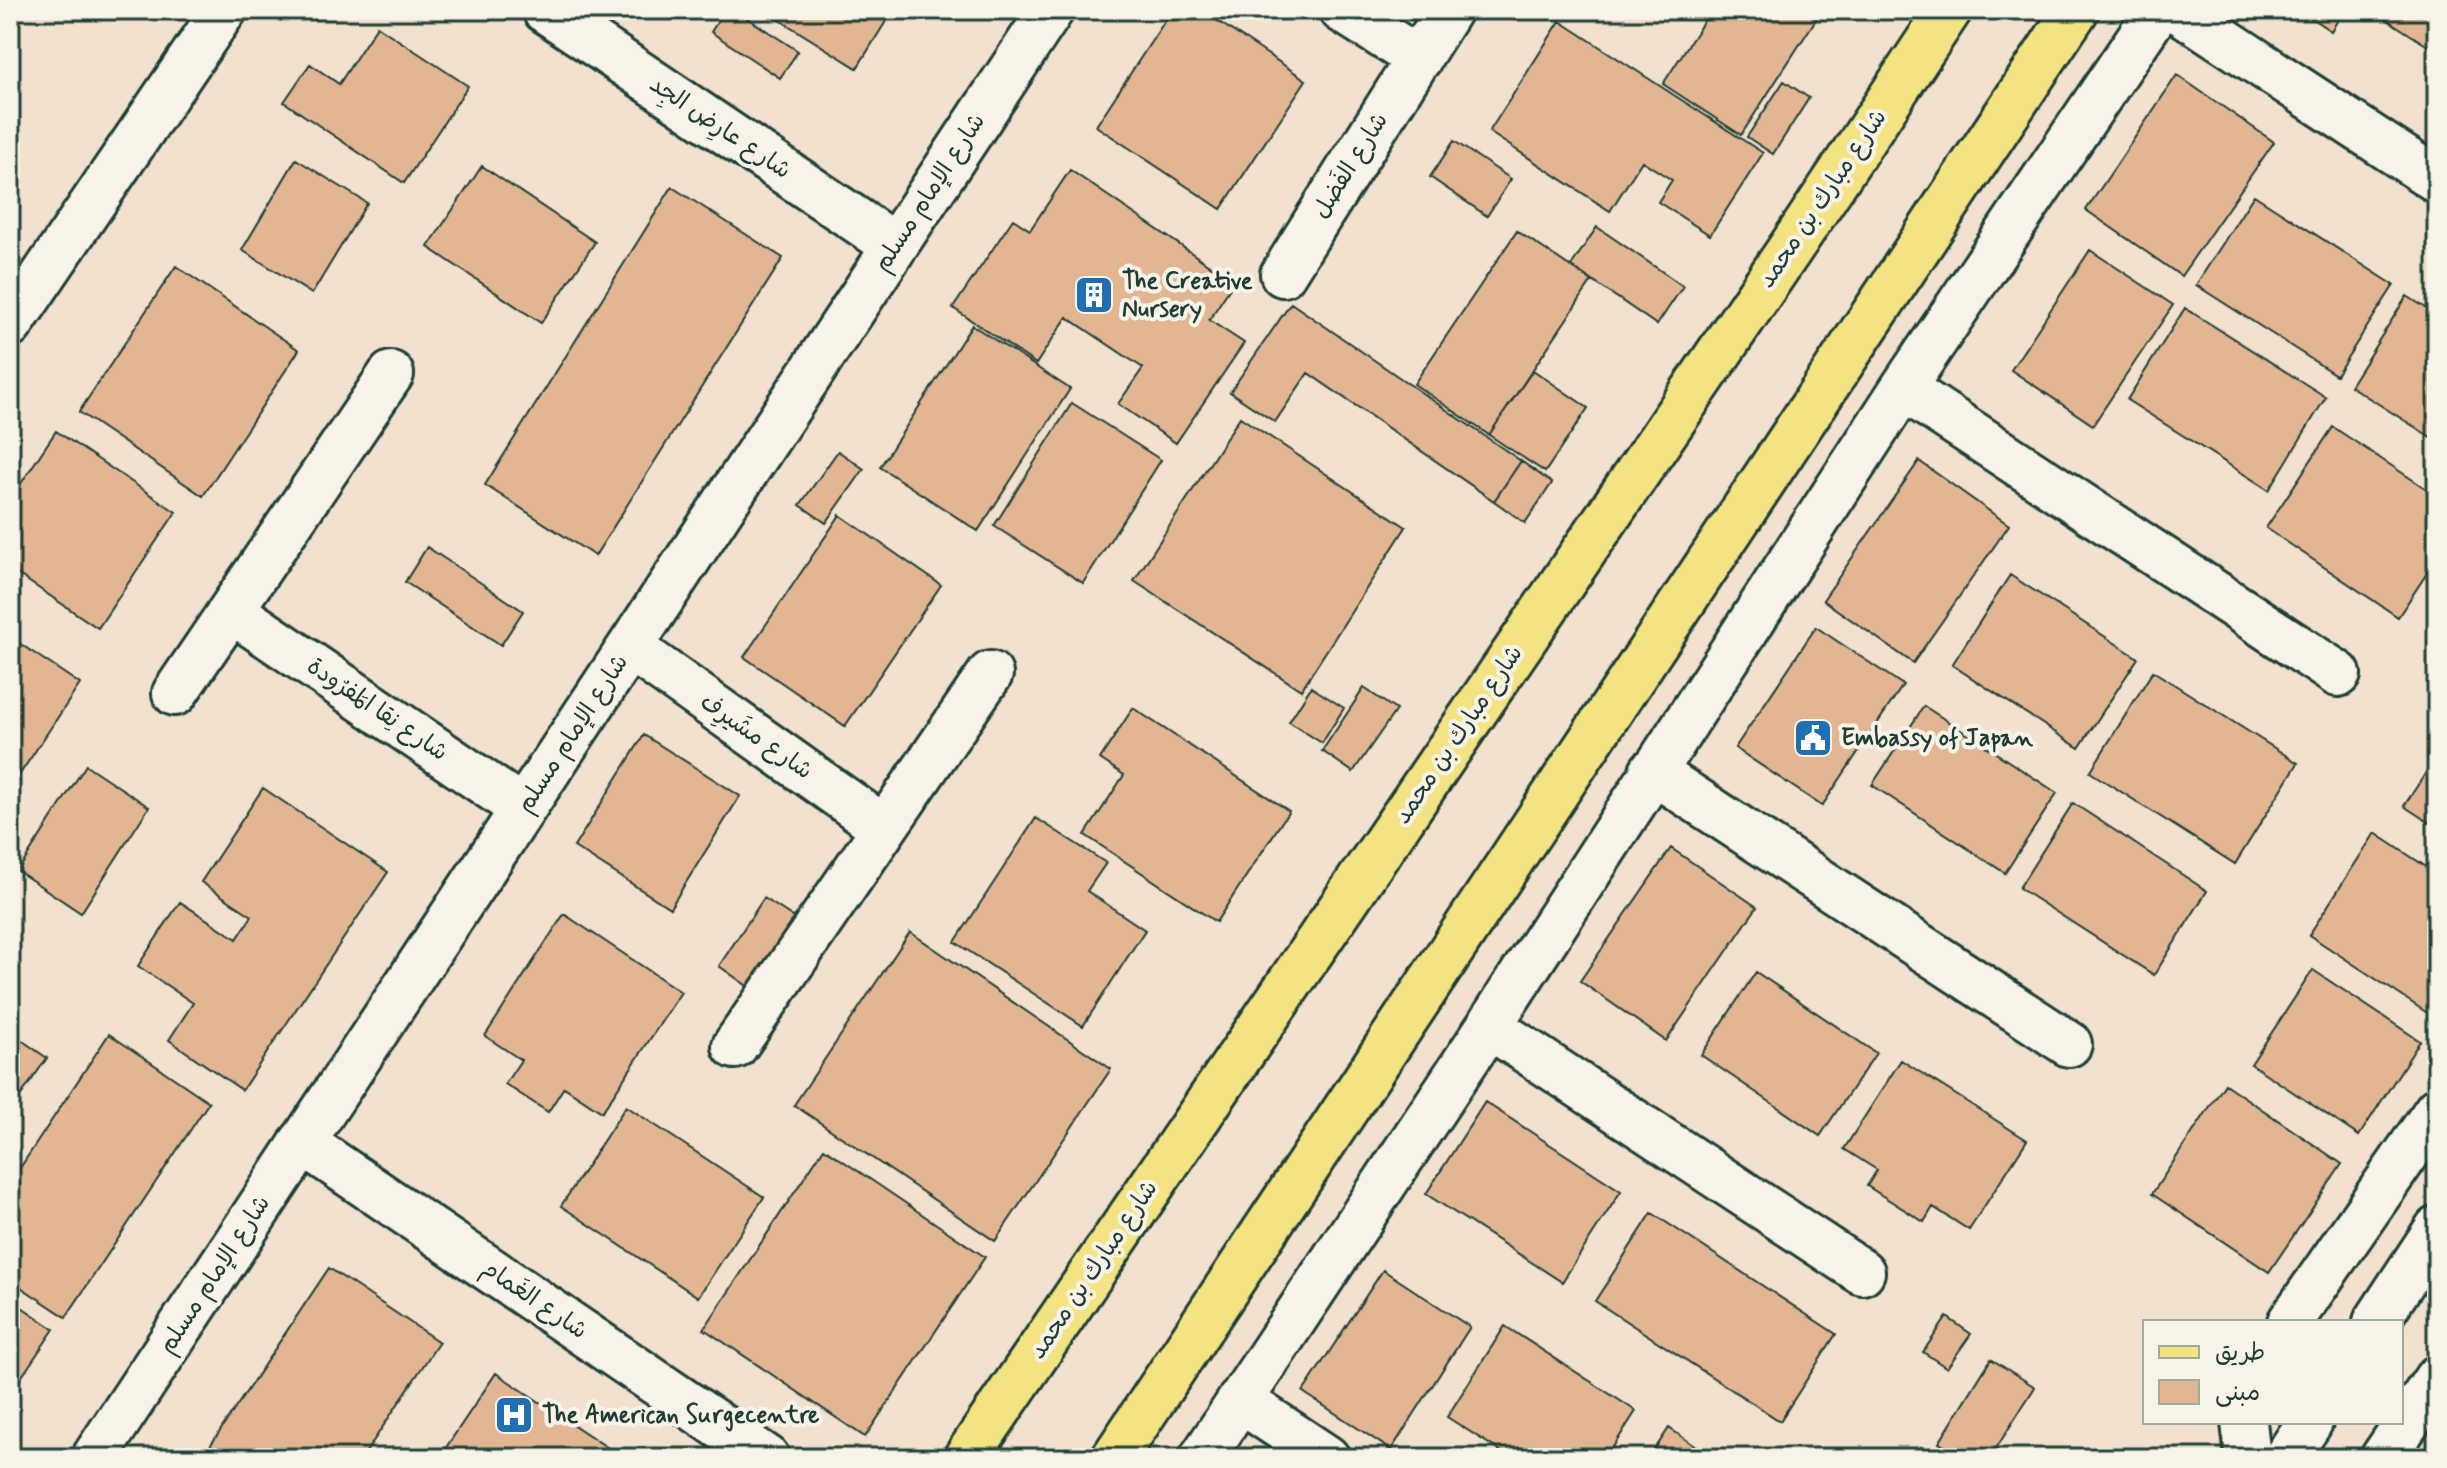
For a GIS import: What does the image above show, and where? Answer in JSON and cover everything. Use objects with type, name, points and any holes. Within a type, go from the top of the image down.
[{"type":"main road","name":"شارع مبارك بن محمد","points":[[966,1458],[1776,270],[1949,10]]},
{"type":"main road","points":[[1114,1458],[2076,10]]},
{"type":"street","name":"شارع عارِض الجِد","points":[[545,10],[895,246]]},
{"type":"street","name":"شارع الإمام مسلم","points":[[94,1458],[1051,10]]},
{"type":"street","points":[[1342,10],[1419,59]]},
{"type":"street","name":"شارع الفَضل","points":[[1283,274],[1449,10]]},
{"type":"street","points":[[1202,1458],[1489,1026],[1903,388],[2158,10]]},
{"type":"street","points":[[2178,10],[2437,180]]},
{"type":"street","points":[[10,325],[218,12]]},
{"type":"street","points":[[175,693],[391,374]]},
{"type":"street","points":[[1903,388],[2338,674]]},
{"type":"street","name":"شارع نِقا المَفرُودة","points":[[232,611],[523,809]]},
{"type":"street","name":"شارع مشَيرِف","points":[[630,647],[883,827]]},
{"type":"street","points":[[735,1046],[990,674]]},
{"type":"street","points":[[1652,771],[2069,1044]]},
{"type":"street","points":[[1489,1026],[1862,1272]]},
{"type":"street","points":[[2291,1320],[2437,1110]]},
{"type":"street","name":"شارع الغَمام","points":[[302,1142],[767,1458]]},
{"type":"street","points":[[2377,1320],[2437,1229]]},
{"type":"street","points":[[2383,1458],[2437,1378]]},
{"type":"street","points":[[1240,1400],[1327,1458]]},
{"type":"street","points":[[2244,1424],[2248,1458]]},
{"type":"street","points":[[2286,1458],[2309,1424]]},
{"type":"building","points":[[725,10],[735,10],[798,51],[780,78],[711,32]]},
{"type":"building","points":[[764,10],[893,10],[857,68]]},
{"type":"building","points":[[1172,10],[1201,10],[1306,80],[1221,209],[1096,126]]},
{"type":"building","points":[[1711,10],[1822,10],[1741,135],[1663,84]]},
{"type":"building","points":[[2299,10],[2344,10],[2331,31]]},
{"type":"building","points":[[2391,10],[2437,10],[2437,52],[2386,19]]},
{"type":"building","points":[[1560,21],[1763,153],[1710,235],[1658,202],[1672,180],[1642,161],[1610,211],[1489,132]]},
{"type":"building","points":[[377,26],[468,86],[404,183],[284,102],[310,64],[339,84]]},
{"type":"building","points":[[2177,75],[2274,142],[2181,276],[2086,210]]},
{"type":"building","points":[[1784,81],[1809,98],[1773,154],[1747,137]]},
{"type":"building","points":[[1454,141],[1511,179],[1487,216],[1430,177]]},
{"type":"building","points":[[296,159],[367,203],[312,294],[242,250]]},
{"type":"building","points":[[482,166],[595,242],[541,323],[428,247]]},
{"type":"building","name":"The Creative Nursery","points":[[1070,170],[1234,282],[1209,320],[1244,343],[1176,443],[1118,404],[1143,368],[1067,317],[1036,364],[953,308],[1013,219],[1030,230]]},
{"type":"building","points":[[672,187],[783,258],[595,556],[485,485]]},
{"type":"building","points":[[2254,195],[2394,285],[2336,375],[2196,285]]},
{"type":"building","points":[[1597,227],[1683,286],[1657,325],[1571,266]]},
{"type":"building","points":[[1517,231],[1592,281],[1489,435],[1414,384]]},
{"type":"building","points":[[2090,250],[2173,305],[2093,425],[2011,370]]},
{"type":"building","points":[[176,266],[299,350],[203,496],[79,412]]},
{"type":"building","points":[[2407,296],[2437,315],[2437,441],[2350,386]]},
{"type":"building","points":[[1291,303],[1521,461],[1494,501],[1308,373],[1275,422],[1230,392]]},
{"type":"building","points":[[2185,308],[2326,397],[2269,490],[2127,400]]},
{"type":"building","points":[[972,325],[1070,389],[978,531],[880,467]]},
{"type":"building","points":[[1533,370],[1588,408],[1545,472],[1489,435]]},
{"type":"building","points":[[1072,403],[1161,460],[1083,583],[994,526]]},
{"type":"building","points":[[1240,417],[1406,527],[1301,690],[1134,581]]},
{"type":"building","points":[[2333,427],[2437,496],[2437,558],[2398,617],[2266,528]]},
{"type":"building","points":[[56,431],[176,512],[98,628],[10,569],[10,500]]},
{"type":"building","points":[[838,451],[864,469],[826,523],[800,505]]},
{"type":"building","points":[[1521,461],[1552,483],[1525,523],[1494,501]]},
{"type":"building","points":[[1919,461],[2009,525],[1913,663],[1823,600]]},
{"type":"building","points":[[840,515],[941,585],[845,726],[744,657]]},
{"type":"building","points":[[427,547],[523,611],[501,645],[405,582]]},
{"type":"building","points":[[2010,575],[2138,658],[2079,748],[1952,665]]},
{"type":"building","points":[[1816,627],[1903,685],[1822,806],[1735,748]]},
{"type":"building","points":[[10,637],[80,684],[10,789]]},
{"type":"building","points":[[2153,671],[2298,763],[2235,864],[2090,772]]},
{"type":"building","points":[[1311,687],[1344,708],[1322,743],[1289,722]]},
{"type":"building","points":[[1364,688],[1396,710],[1353,772],[1322,751]]},
{"type":"building","points":[[1924,706],[2057,793],[2005,873],[1872,785]]},
{"type":"building","points":[[1133,708],[1289,811],[1216,922],[1085,835],[1124,775],[1100,759]]},
{"type":"building","points":[[644,735],[740,796],[670,908],[574,847]]},
{"type":"building","points":[[2437,756],[2437,828],[2404,806]]},
{"type":"building","points":[[86,765],[149,807],[81,913],[18,871]]},
{"type":"building","points":[[263,788],[388,872],[242,1090],[169,1040],[193,1003],[138,966],[180,902],[237,939],[252,916],[201,882]]},
{"type":"building","points":[[2073,803],[2207,891],[2154,975],[2019,888]]},
{"type":"building","points":[[1036,818],[1106,863],[1087,891],[1145,930],[1083,1026],[955,942]]},
{"type":"building","points":[[2375,833],[2437,874],[2435,1018],[2309,935]]},
{"type":"building","points":[[1671,848],[1757,907],[1666,1041],[1580,981]]},
{"type":"building","points":[[764,898],[799,921],[753,990],[719,966]]},
{"type":"building","points":[[564,914],[681,992],[602,1112],[564,1087],[548,1112],[505,1084],[521,1060],[485,1036]]},
{"type":"building","points":[[910,932],[1111,1069],[995,1241],[794,1105]]},
{"type":"building","points":[[2313,970],[2420,1041],[2359,1136],[2251,1064]]},
{"type":"building","points":[[1756,972],[1876,1053],[1820,1136],[1701,1055]]},
{"type":"building","points":[[10,1032],[47,1058],[10,1111]]},
{"type":"building","points":[[109,1034],[209,1102],[66,1317],[10,1280],[10,1183]]},
{"type":"building","points":[[1901,1060],[2027,1140],[1969,1230],[1933,1207],[1924,1222],[1867,1186],[1877,1170],[1844,1149]]},
{"type":"building","points":[[2225,1084],[2342,1164],[2269,1272],[2152,1194]]},
{"type":"building","points":[[1485,1102],[1621,1191],[1562,1282],[1426,1194]]},
{"type":"building","points":[[626,1106],[764,1197],[698,1297],[561,1206]]},
{"type":"building","points":[[824,1148],[985,1257],[865,1437],[704,1329]]},
{"type":"building","points":[[1652,1213],[1836,1334],[1780,1421],[1595,1301]]},
{"type":"building","points":[[329,1268],[439,1342],[362,1458],[202,1458]]},
{"type":"building","points":[[1383,1270],[1470,1327],[1391,1450],[1303,1392]]},
{"type":"building","points":[[10,1299],[54,1329],[10,1394]]},
{"type":"building","points":[[1947,1317],[1971,1334],[1947,1368],[1923,1352]]},
{"type":"building","points":[[1505,1326],[1636,1411],[1606,1458],[1511,1458],[1447,1417]]},
{"type":"building","points":[[1991,1359],[2035,1387],[1990,1458],[1963,1458],[1939,1443]]},
{"type":"building","name":"The American Surgecentre","points":[[496,1373],[623,1458],[439,1458]]},
{"type":"building","points":[[1669,1428],[1713,1458],[1649,1458]]},
{"type":"building","points":[[1921,1447],[1937,1458],[1914,1458]]},
{"type":"place","name":"The Creative Nursery","points":[[1094,295]]},
{"type":"place","name":"Embassy of Japan","points":[[1813,738]]},
{"type":"place","name":"The American Surgecentre","points":[[514,1415]]}]
